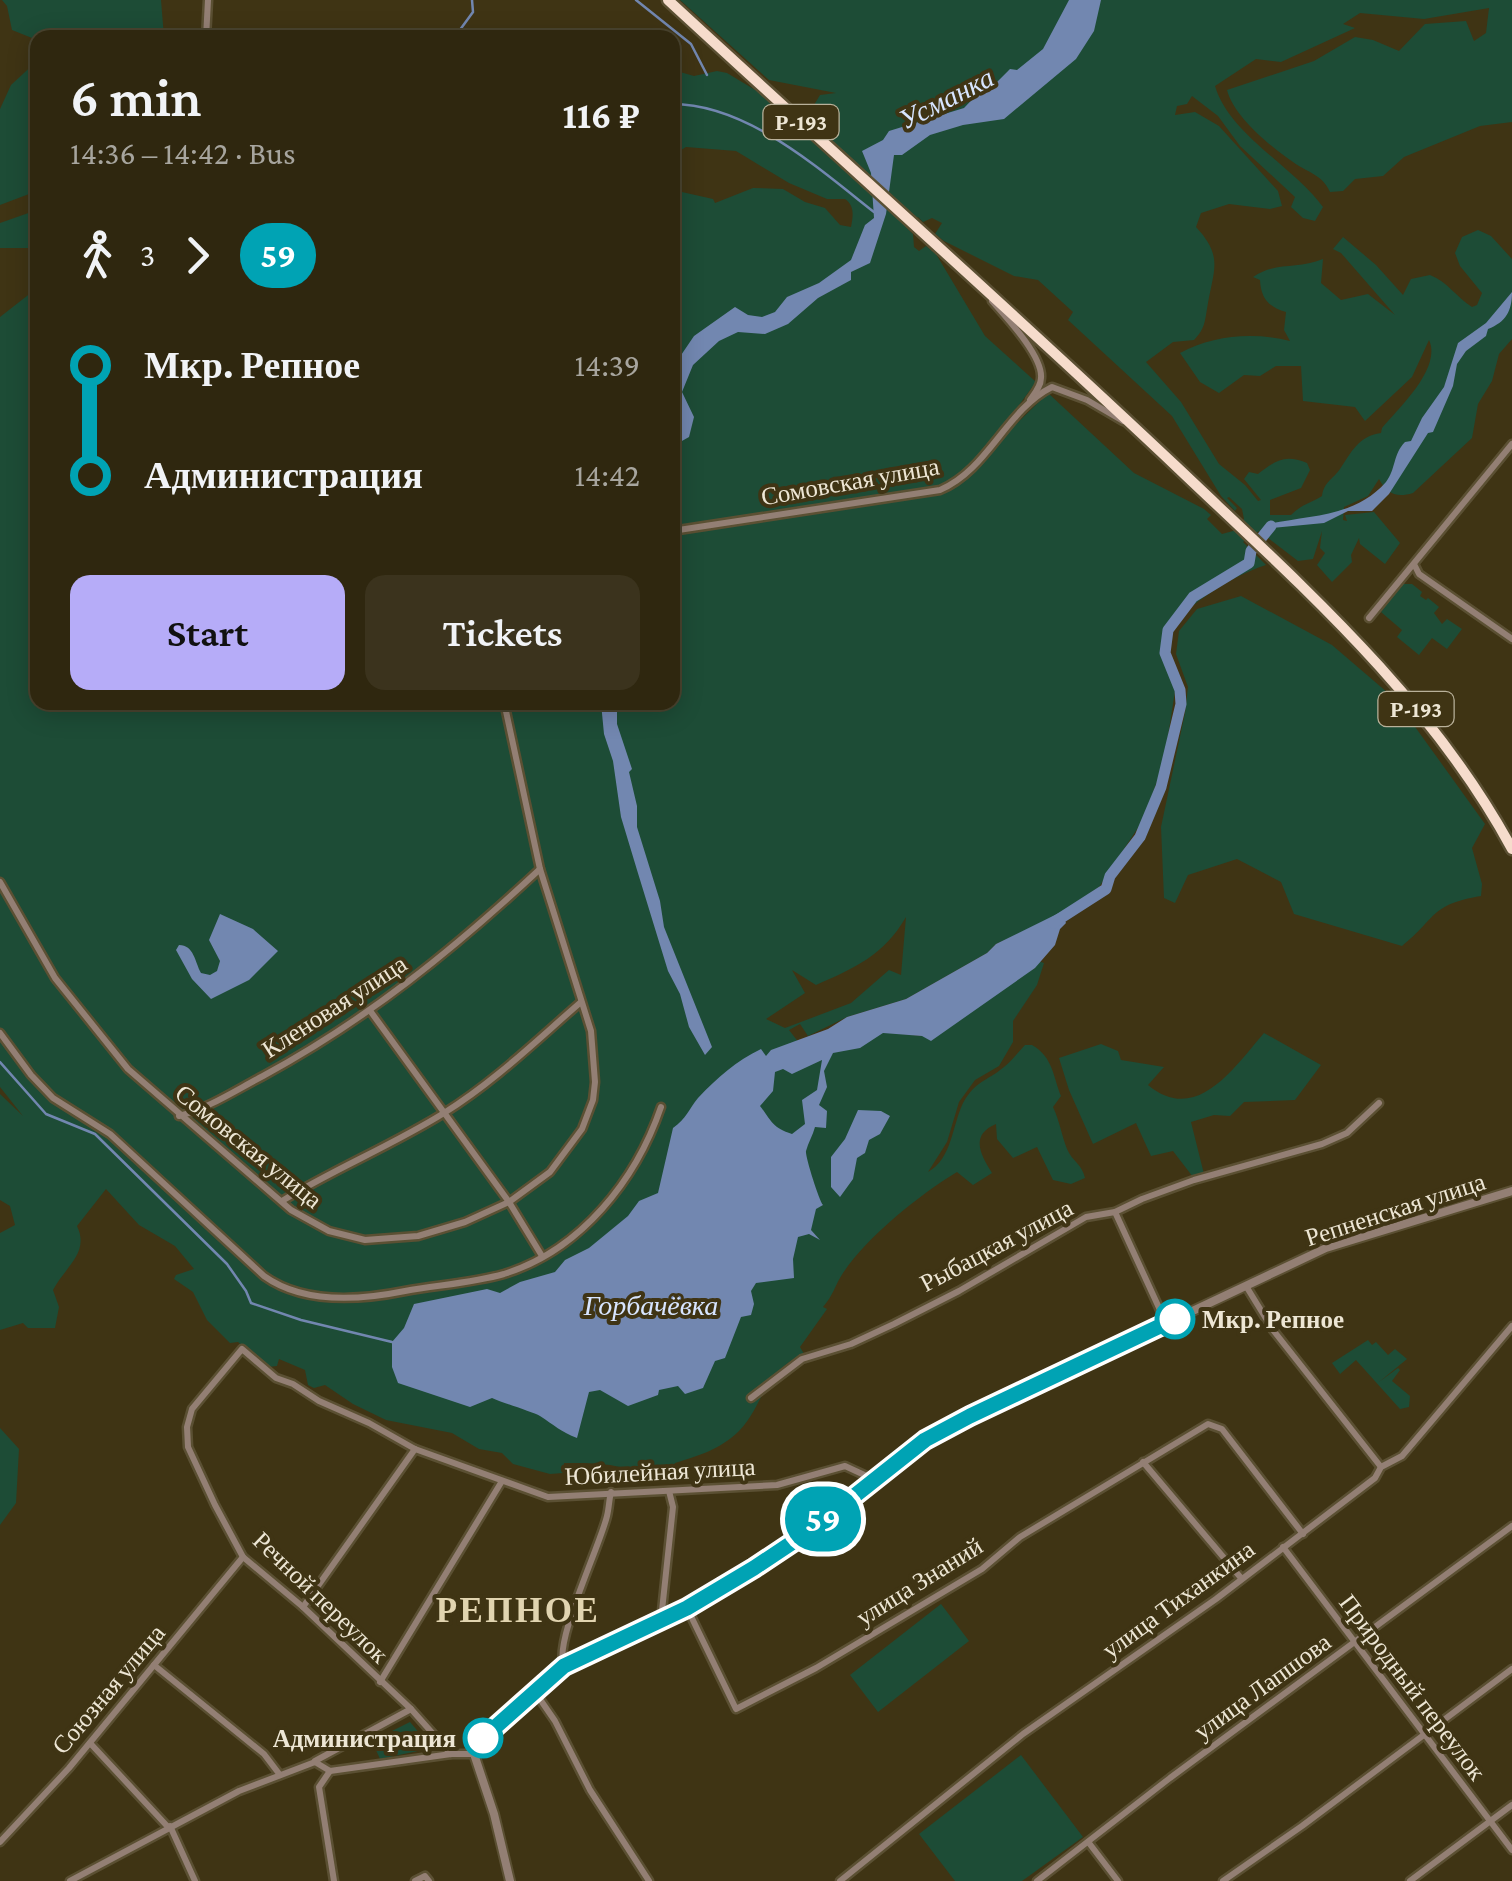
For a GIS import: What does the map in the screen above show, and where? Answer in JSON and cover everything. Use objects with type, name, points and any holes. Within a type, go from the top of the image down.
[{"type":"highway","name":"Р-193","points":[[668,0],[1300,584],[1381,666],[1430,726],[1473,784],[1512,849]]},
{"type":"street","points":[[206,30],[208,0]]},
{"type":"street","points":[[979,285],[1021,337],[1041,372],[1038,389],[1011,424]]},
{"type":"street","points":[[1011,424],[1042,392],[1054,387],[1089,401],[1136,429]]},
{"type":"street","name":"Сомовская улица","points":[[680,530],[935,492],[963,476],[1011,424]]},
{"type":"street","points":[[1369,618],[1512,444]]},
{"type":"street","points":[[1415,566],[1418,574],[1512,639]]},
{"type":"street","name":"Сомовская улица","points":[[0,882],[55,978],[128,1069],[311,1224],[365,1240],[402,1238],[443,1229],[508,1202],[550,1172],[572,1146],[590,1110],[595,1058],[540,869],[506,710]]},
{"type":"street","name":"Кленовая улица","points":[[180,1116],[248,1084],[372,1012],[455,947],[540,869]]},
{"type":"street","points":[[282,1201],[445,1112],[581,1002]]},
{"type":"street","points":[[372,1012],[542,1256]]},
{"type":"street","points":[[0,1033],[53,1098],[110,1134],[259,1271],[282,1286],[334,1297],[366,1298],[497,1275],[542,1256],[593,1219],[616,1193],[638,1162],[661,1106]]},
{"type":"street","name":"Рыбацкая улица","points":[[751,1398],[802,1359],[851,1344],[959,1292],[1086,1218],[1116,1212],[1194,1180],[1322,1144],[1347,1133],[1379,1103]]},
{"type":"street","name":"Репненская улица","points":[[474,1754],[483,1738],[563,1662],[687,1608],[814,1528],[925,1440],[1326,1248],[1512,1191]]},
{"type":"street","points":[[1116,1212],[1166,1322]]},
{"type":"street","points":[[1246,1286],[1274,1330],[1380,1466]]},
{"type":"street","name":"улица Тиханкина","points":[[840,1881],[1023,1734],[1216,1599],[1375,1478],[1380,1466],[1402,1456],[1512,1326]]},
{"type":"street","name":"Юбилейная улица","points":[[242,1349],[276,1378],[414,1449],[548,1497],[777,1485],[845,1466],[873,1479]]},
{"type":"street","name":"Речной переулок","points":[[242,1349],[192,1408],[187,1427],[188,1447],[243,1557],[304,1607],[451,1754]]},
{"type":"street","name":"улица Знаний","points":[[687,1608],[736,1709],[816,1668],[982,1570],[1020,1538],[1203,1426],[1215,1424],[1304,1534]]},
{"type":"street","points":[[304,1607],[414,1449]]},
{"type":"street","points":[[1144,1462],[1241,1578]]},
{"type":"street","points":[[380,1682],[502,1481]]},
{"type":"street","points":[[661,1620],[673,1507],[670,1491]]},
{"type":"street","points":[[563,1662],[572,1614],[608,1512],[611,1492]]},
{"type":"street","name":"улица Лапшова","points":[[1037,1881],[1512,1526]]},
{"type":"street","name":"Природный переулок","points":[[1283,1548],[1512,1850]]},
{"type":"street","name":"Союзная улица","points":[[0,1842],[90,1743],[243,1557]]},
{"type":"street","points":[[154,1665],[264,1754],[280,1775]]},
{"type":"street","points":[[1222,1881],[1512,1669]]},
{"type":"street","points":[[535,1692],[555,1721],[590,1790],[649,1881]]},
{"type":"street","points":[[70,1881],[239,1791],[315,1762],[410,1710]]},
{"type":"street","points":[[90,1743],[169,1827],[195,1881]]},
{"type":"street","points":[[315,1762],[330,1770],[474,1754],[510,1881]]},
{"type":"street","points":[[330,1770],[319,1787],[334,1881]]},
{"type":"street","points":[[1410,1881],[1512,1805]]},
{"type":"street","points":[[1089,1843],[1118,1881]]},
{"type":"street","points":[[415,1881],[426,1876],[429,1881]]},
{"type":"green space","points":[[2,0],[161,0],[163,30],[30,30],[30,37],[12,30]]},
{"type":"green space","points":[[680,0],[1512,0],[1512,122],[1480,126],[1404,157],[1383,176],[1355,179],[1343,191],[1330,192],[1319,177],[1264,139],[1237,110],[1227,90],[1314,61],[1355,37],[1399,51],[1425,24],[1466,21],[1474,41],[1486,33],[1489,8],[1424,19],[1360,13],[1343,24],[1355,28],[1281,62],[1256,59],[1215,86],[1222,103],[1247,135],[1323,207],[1315,221],[1303,218],[1291,207],[1295,197],[1240,146],[1218,116],[1192,96],[1187,104],[1177,106],[1175,115],[1195,112],[1219,126],[1278,191],[1282,206],[1270,209],[1229,204],[1201,213],[1196,227],[1210,246],[1214,263],[1203,327],[1194,340],[1173,342],[1146,362],[1181,402],[1219,464],[1258,501],[1261,500],[1244,479],[1249,472],[1258,474],[1287,459],[1307,463],[1310,470],[1301,488],[1270,500],[1270,515],[1291,515],[1322,496],[1326,484],[1356,446],[1381,433],[1424,375],[1430,363],[1429,340],[1412,377],[1365,421],[1355,407],[1303,401],[1301,366],[1276,366],[1260,376],[1244,375],[1219,393],[1200,382],[1180,353],[1206,342],[1234,337],[1290,341],[1284,330],[1286,312],[1267,301],[1260,280],[1253,277],[1270,269],[1323,259],[1321,283],[1341,300],[1368,294],[1395,315],[1341,253],[1333,249],[1343,237],[1403,295],[1411,279],[1430,275],[1472,307],[1482,293],[1460,266],[1455,253],[1462,237],[1478,230],[1491,236],[1512,259],[1512,339],[1499,354],[1492,381],[1478,404],[1472,438],[1413,493],[1393,493],[1379,479],[1368,496],[1344,507],[1343,520],[1347,521],[1345,515],[1374,512],[1400,543],[1385,564],[1360,544],[1359,538],[1352,562],[1332,582],[1317,565],[1325,553],[1320,548],[1322,531],[1313,559],[1298,561],[1259,531],[1243,542],[1266,565],[1212,592],[1164,630],[1162,650],[1175,691],[1164,762],[1143,820],[1099,887],[1051,919],[996,944],[906,999],[847,1017],[808,1036],[800,1024],[789,1030],[814,1062],[838,1050],[860,1047],[882,1032],[922,1036],[1035,968],[1038,961],[1044,963],[1037,985],[1013,1021],[1013,1042],[999,1066],[975,1080],[959,1102],[947,1142],[928,1172],[947,1151],[963,1103],[972,1090],[1007,1065],[1025,1045],[1032,1045],[1051,1068],[1061,1096],[1053,1107],[1067,1149],[1085,1178],[1071,1184],[1053,1180],[1037,1147],[1013,1158],[997,1139],[996,1124],[988,1128],[980,1146],[992,1173],[973,1185],[957,1172],[880,1231],[843,1273],[823,1307],[827,1309],[800,1347],[804,1354],[779,1370],[739,1431],[701,1455],[675,1463],[676,1479],[659,1483],[654,1477],[642,1482],[629,1470],[607,1465],[564,1463],[563,1473],[550,1474],[513,1464],[502,1453],[479,1449],[452,1433],[386,1420],[325,1385],[314,1388],[308,1385],[305,1370],[279,1359],[277,1366],[268,1367],[238,1342],[230,1343],[207,1320],[193,1292],[174,1279],[194,1269],[175,1246],[139,1225],[106,1189],[77,1226],[78,1252],[53,1290],[59,1307],[55,1328],[28,1328],[23,1323],[0,1330],[0,1233],[15,1225],[10,1206],[0,1200],[0,1094],[23,1116],[0,1087],[0,317],[30,294],[30,710],[680,710],[680,192],[713,199],[715,203],[753,188],[783,189],[825,208],[840,225],[851,227],[853,215],[845,199],[827,199],[789,183],[736,151],[686,147],[680,151],[680,72],[694,76],[727,73],[815,126],[838,126],[833,116],[811,110],[820,95],[836,93],[769,80]],"holes":[[[918,217],[923,222],[932,218],[942,223],[935,234],[944,241],[1014,276],[1038,280],[1073,312],[1068,320],[1172,416],[1221,496],[1235,511],[1237,508],[1227,498],[1242,509],[1244,519],[1233,531],[1222,534],[1207,519],[1211,515],[1204,509],[1134,473],[1048,393],[1011,429],[1006,423],[1036,382],[985,336],[936,254],[926,246],[919,251],[914,247],[913,234],[906,227]],[[906,917],[901,975],[889,970],[851,1003],[785,1028],[766,1019],[805,993],[792,970],[816,985],[830,979],[878,951]]]},
{"type":"green space","points":[[30,67],[30,194],[0,205],[0,109],[11,85]]},
{"type":"green space","points":[[30,212],[30,248],[0,248],[0,223]]},
{"type":"green space","points":[[1402,584],[1412,584],[1422,592],[1420,596],[1439,607],[1434,613],[1442,624],[1447,619],[1462,629],[1447,649],[1432,638],[1419,655],[1397,637],[1402,630],[1381,612]]},
{"type":"green space","points":[[1241,596],[1332,645],[1395,699],[1485,824],[1472,848],[1482,884],[1481,896],[1443,908],[1402,946],[1294,914],[1281,882],[1237,859],[1188,875],[1175,903],[1164,898],[1161,827],[1188,687],[1176,654],[1179,631],[1197,609]]},
{"type":"green space","points":[[1264,1033],[1321,1065],[1295,1100],[1244,1102],[1230,1116],[1214,1115],[1191,1122],[1204,1174],[1193,1177],[1173,1151],[1151,1156],[1136,1123],[1093,1144],[1059,1058],[1101,1044],[1118,1051],[1121,1060],[1164,1067],[1148,1085],[1166,1096],[1183,1099],[1214,1087]]},
{"type":"green space","points":[[1368,1340],[1372,1345],[1376,1342],[1388,1355],[1395,1349],[1407,1359],[1379,1382],[1398,1368],[1392,1381],[1410,1396],[1409,1407],[1400,1409],[1356,1360],[1340,1374],[1332,1363]]},
{"type":"green space","points":[[0,1428],[19,1449],[16,1503],[0,1525]]},
{"type":"green space","points":[[941,1604],[969,1641],[878,1712],[850,1675]]},
{"type":"green space","points":[[410,1722],[432,1748],[380,1759],[372,1741]]},
{"type":"green space","points":[[1021,1755],[1083,1837],[1022,1881],[955,1881],[919,1834]]},
{"type":"water","points":[[1069,0],[1101,0],[1094,31],[1076,59],[1004,119],[930,135],[902,155],[894,155],[886,214],[870,263],[851,272],[851,280],[818,298],[788,324],[765,334],[738,332],[719,341],[693,365],[682,392],[694,417],[689,437],[680,442],[680,357],[694,336],[735,307],[762,317],[775,312],[787,297],[819,283],[851,260],[865,225],[874,218],[871,173],[862,151],[883,140],[889,131],[964,108],[987,84],[996,83],[1010,69],[1017,70],[1043,49]]},
{"type":"water","points":[[1512,292],[1507,315],[1488,329],[1486,336],[1466,351],[1457,364],[1453,386],[1433,432],[1428,433],[1389,494],[1372,511],[1348,511],[1324,523],[1272,528],[1265,539],[1260,534],[1268,524],[1316,516],[1361,502],[1386,482],[1401,447],[1411,441],[1444,387],[1458,343],[1486,323]]},
{"type":"water","points":[[602,710],[617,710],[617,724],[632,769],[629,772],[637,806],[637,827],[664,927],[712,1047],[705,1055],[689,1027],[680,994],[668,971],[621,817],[613,761]]},
{"type":"water","name":"Горбачёвка","points":[[1061,912],[1066,923],[1055,945],[1035,968],[931,1041],[922,1036],[883,1033],[860,1048],[833,1053],[824,1071],[827,1087],[819,1105],[827,1111],[826,1128],[815,1127],[806,1151],[823,1205],[816,1209],[811,1230],[820,1240],[809,1234],[798,1237],[794,1278],[756,1283],[751,1291],[751,1315],[741,1317],[725,1358],[715,1361],[703,1388],[685,1394],[678,1386],[659,1390],[658,1395],[628,1406],[600,1390],[589,1392],[577,1438],[536,1414],[492,1398],[470,1407],[398,1383],[392,1367],[392,1342],[404,1328],[414,1304],[487,1289],[500,1293],[520,1282],[555,1272],[565,1260],[589,1248],[628,1216],[639,1201],[658,1193],[673,1128],[705,1090],[735,1064],[761,1049],[766,1056],[771,1050],[828,1029],[847,1017],[906,999],[996,944]],"holes":[[[822,1060],[817,1090],[802,1100],[805,1124],[792,1134],[776,1126],[760,1106],[773,1091],[775,1072],[783,1069],[792,1074]]]},
{"type":"water","points":[[220,914],[253,929],[278,951],[249,980],[211,999],[192,979],[176,950],[179,945],[188,948],[201,973],[210,975],[217,971],[220,961],[209,940]]},
{"type":"water","points":[[858,1110],[881,1111],[890,1116],[880,1134],[869,1140],[865,1153],[857,1158],[853,1179],[840,1197],[831,1187],[831,1157],[845,1139]]},
{"type":"waterway","points":[[460,30],[473,12],[472,0]]},
{"type":"waterway","points":[[636,0],[674,30]]},
{"type":"waterway","points":[[680,35],[691,44],[707,75]]},
{"type":"waterway","points":[[680,105],[727,115],[754,127],[805,158],[874,212]]},
{"type":"waterway","points":[[1053,923],[1106,889],[1110,876],[1140,837],[1161,787],[1181,704],[1180,690],[1165,653],[1168,630],[1193,597],[1249,563],[1251,551],[1271,526]]},
{"type":"waterway","points":[[0,1062],[46,1114],[95,1134],[227,1264],[251,1303],[301,1320],[392,1342]]},
{"type":"bus line","name":"59","points":[[483,1738],[564,1666],[687,1608],[754,1568],[814,1528],[925,1440],[1175,1319]]},
{"type":"place","name":"Мкр. Репное","points":[[1175,1319]]},
{"type":"place","name":"Администрация","points":[[483,1738]]},
{"type":"district","name":"РЕПНОЕ","points":[[518,1610]]},
{"type":"water label","name":"Усманка","points":[[946,98]]}]
